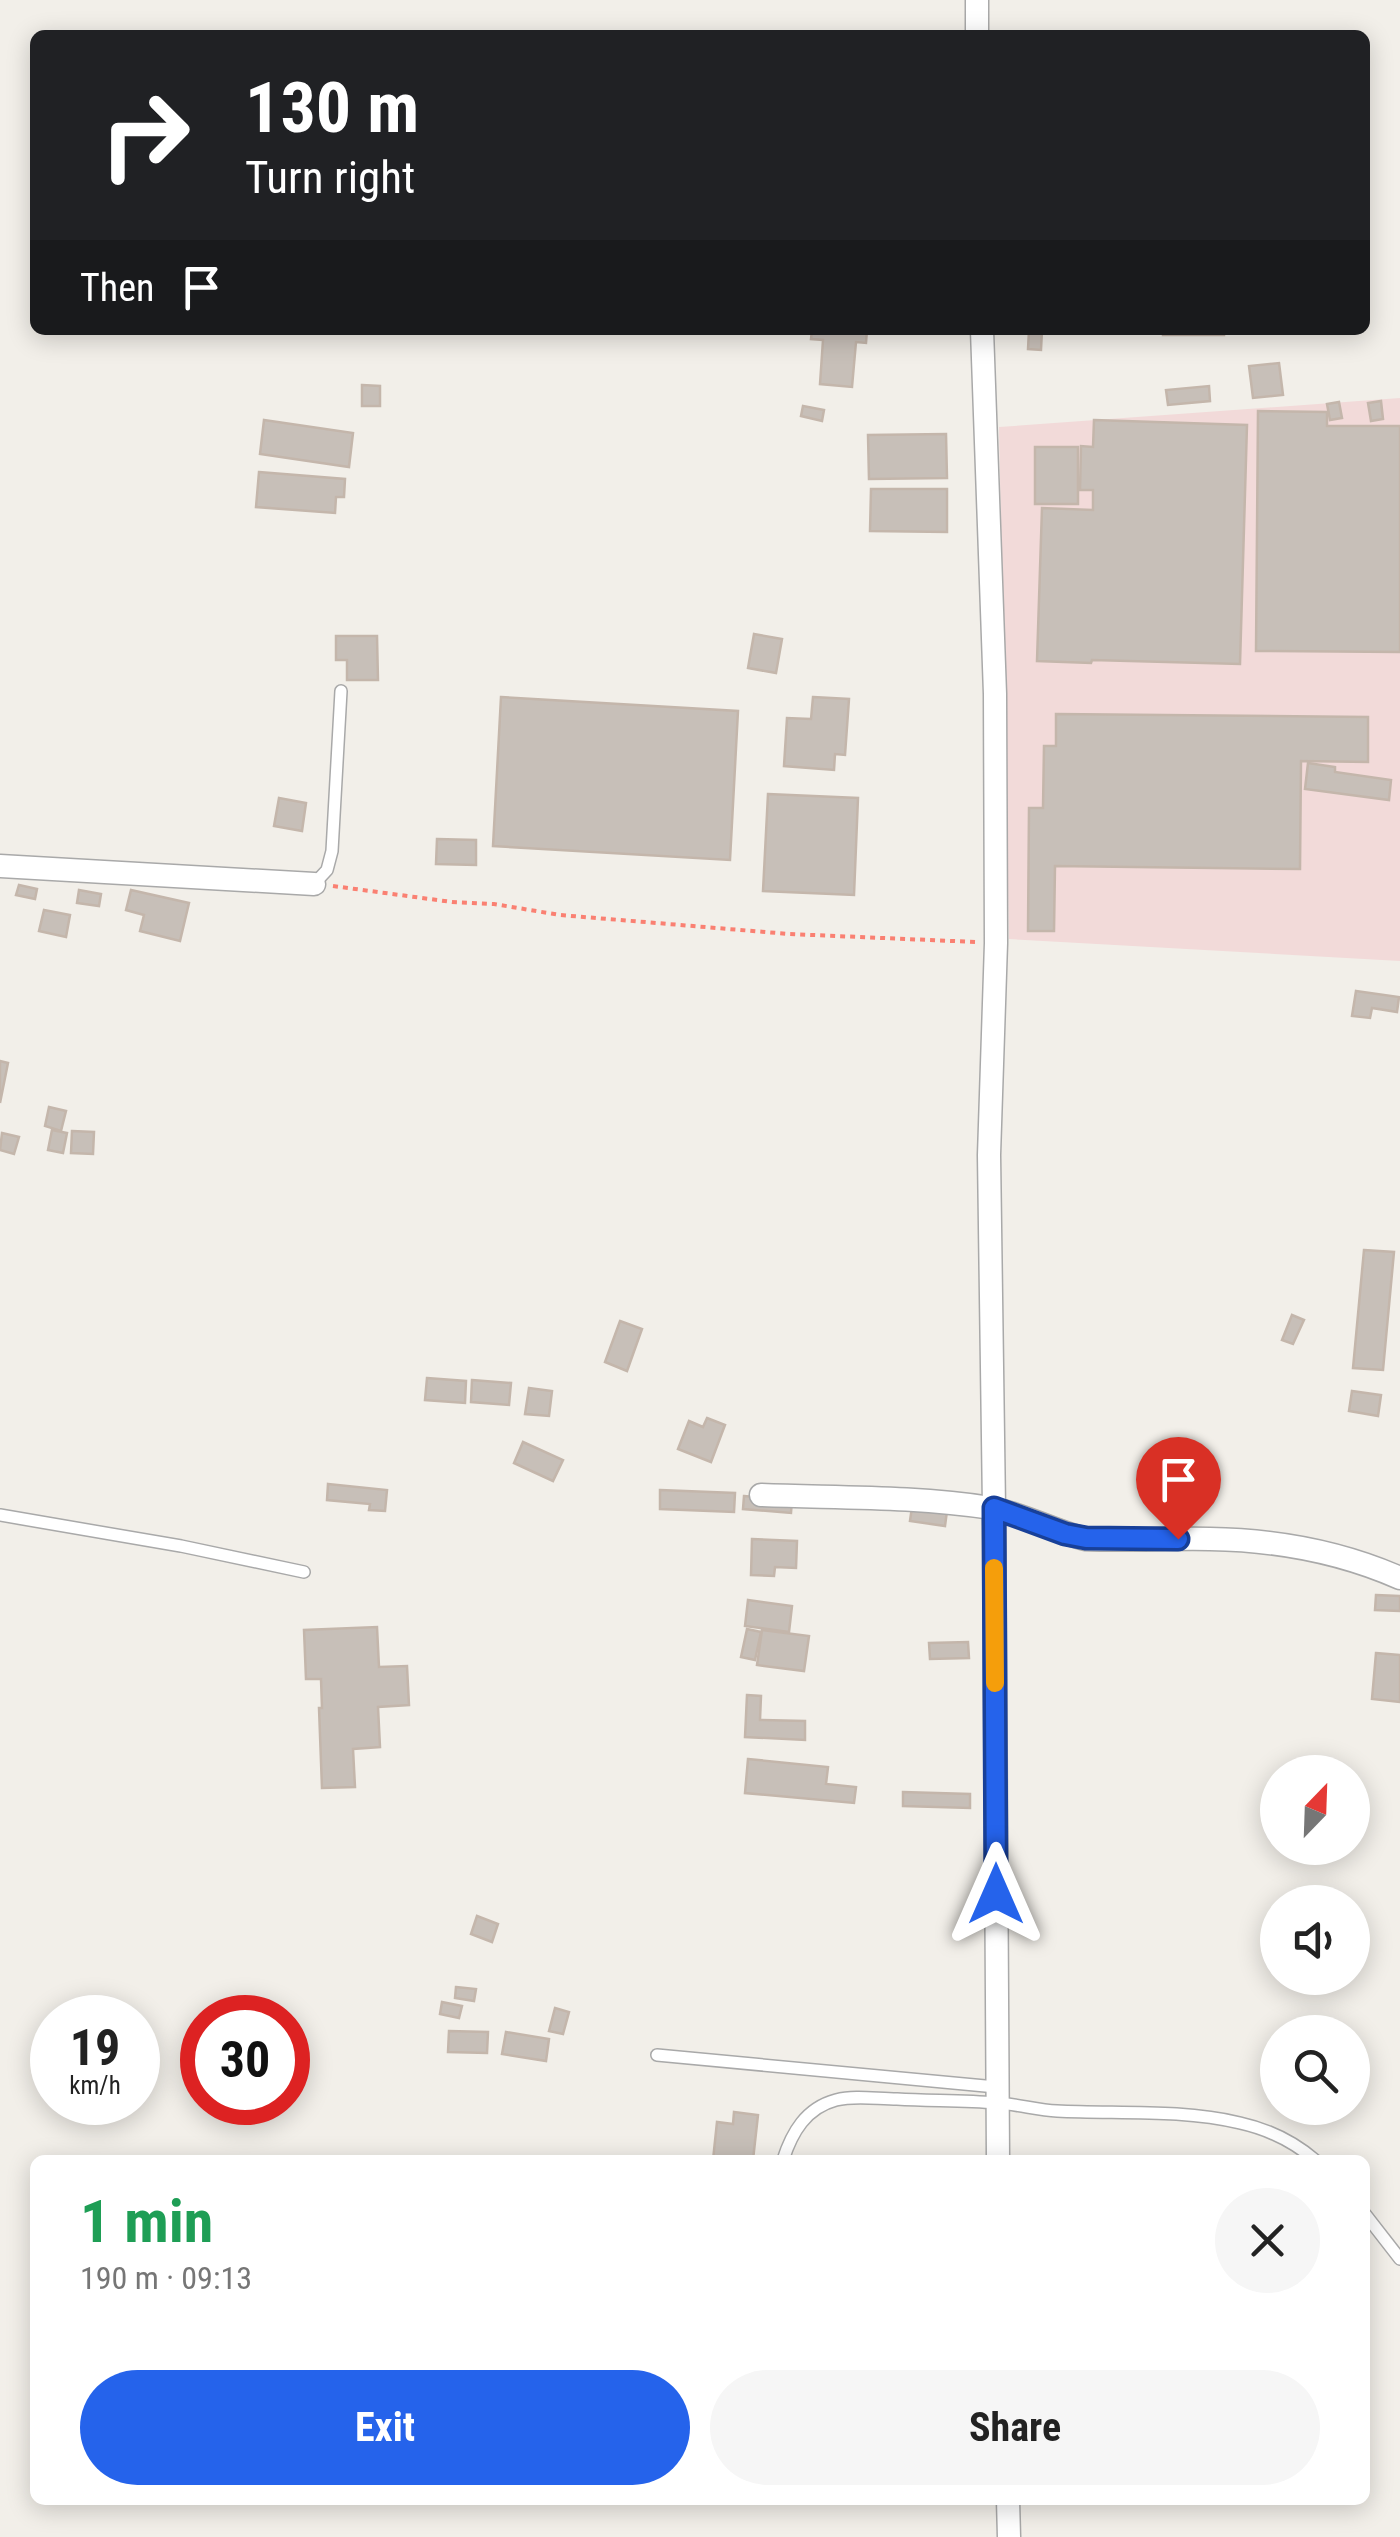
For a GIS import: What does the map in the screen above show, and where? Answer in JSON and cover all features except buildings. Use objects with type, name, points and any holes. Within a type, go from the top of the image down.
[{"type":"street","points":[[977,0],[977,30]]},
{"type":"street","points":[[982,335],[996,694],[996,943],[989,1156],[998,2155]]},
{"type":"street","points":[[0,866],[314,884]]},
{"type":"street","points":[[761,1494],[994,1508],[1086,1538],[1278,1544],[1347,1559],[1400,1578]]},
{"type":"street","points":[[1008,2505],[1010,2537]]},
{"type":"lane","points":[[314,884],[328,870],[332,850],[341,691]]},
{"type":"lane","points":[[0,1515],[182,1546],[304,1572]]},
{"type":"lane","points":[[657,2055],[996,2095],[1054,2110],[1216,2118],[1256,2127],[1309,2155]]},
{"type":"lane","points":[[785,2155],[800,2124],[835,2100],[996,2095]]},
{"type":"lane","points":[[1370,2220],[1400,2259]]},
{"type":"path","points":[[314,884],[560,915],[789,934],[996,943]]},
{"type":"shaded area","points":[[1400,398],[1400,961],[1009,939],[999,427]]},
{"type":"slow traffic","points":[[994,1568],[995,1683]]},
{"type":"route","points":[[996,1894],[994,1508],[1086,1538],[1178,1539]]}]
